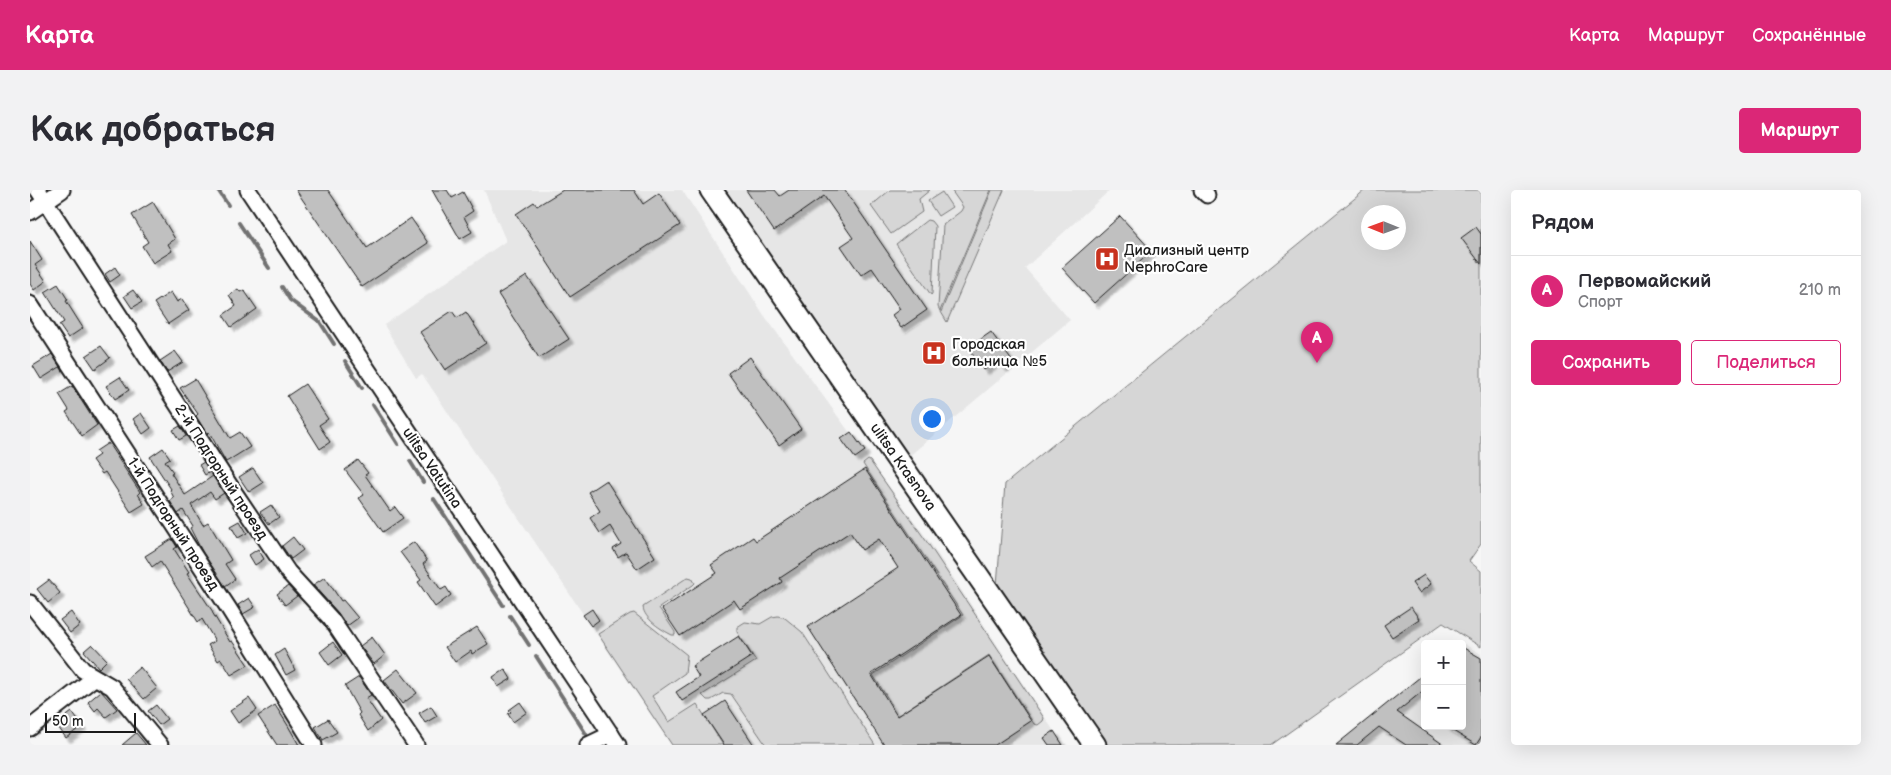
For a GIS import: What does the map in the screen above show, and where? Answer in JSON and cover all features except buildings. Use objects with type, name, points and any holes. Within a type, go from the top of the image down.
[{"type":"street","points":[[30,212],[41,196],[62,190]]},
{"type":"street","name":"ulitsa Vatutina","points":[[248,190],[614,739]]},
{"type":"street","name":"ulitsa Krasnova","points":[[711,190],[1095,745]]},
{"type":"street","name":"2-й Подгорный проезд","points":[[41,196],[288,572],[331,619],[416,745]]},
{"type":"street","name":"1-й Подгорный проезд","points":[[30,304],[314,745]]},
{"type":"street","points":[[30,603],[82,670],[112,687],[160,745]]},
{"type":"street","points":[[30,728],[94,678]]},
{"type":"street","points":[[588,745],[614,739]]},
{"type":"shaded area","points":[[484,190],[682,190],[764,315],[931,544],[1063,745],[671,745],[422,374],[416,378],[384,325],[506,241]]},
{"type":"shaded area","name":"Городская больница №5","points":[[724,190],[1110,190],[1025,268],[1070,320],[908,457]]},
{"type":"shaded area","points":[[890,190],[930,190],[919,199],[922,212],[891,234],[871,206]]},
{"type":"shaded area","points":[[951,190],[991,190],[940,311],[938,307],[943,225],[961,211],[963,207]]},
{"type":"shaded area","points":[[992,190],[1004,190],[947,322],[941,312]]},
{"type":"shaded area","points":[[1365,190],[1481,190],[1481,544],[1469,561],[1481,571],[1481,647],[1443,623],[1271,745],[1105,745],[997,585],[1005,484]]},
{"type":"shaded area","points":[[942,192],[952,207],[938,216],[928,201]]},
{"type":"shaded area","points":[[927,220],[931,221],[935,226],[931,295],[896,244]]},
{"type":"shaded area","points":[[868,460],[929,545],[1044,718],[1038,725],[1034,724],[989,655],[892,719],[886,709],[892,705],[873,675],[963,615],[863,464]]},
{"type":"shaded area","points":[[688,577],[692,578],[695,583],[659,608],[675,632],[675,635],[672,635],[650,620],[643,607]]},
{"type":"shaded area","points":[[634,613],[687,655],[685,673],[652,696],[669,722],[697,704],[723,745],[672,745],[598,634]]},
{"type":"shaded area","points":[[772,617],[785,618],[802,632],[875,745],[766,745],[731,694],[723,693],[711,700],[707,700],[702,695],[756,661],[737,632],[737,627],[745,622],[760,624]]},
{"type":"shaded area","points":[[1466,645],[1481,654],[1481,745],[1335,745],[1421,675],[1421,730],[1466,730]]},
{"type":"waterway","points":[[218,190],[228,205]]},
{"type":"waterway","points":[[239,223],[269,268]]},
{"type":"waterway","points":[[282,287],[290,300],[320,322],[334,344]]},
{"type":"waterway","points":[[345,361],[362,388]]},
{"type":"waterway","points":[[373,405],[398,444]]},
{"type":"waterway","points":[[410,461],[423,482]]},
{"type":"waterway","points":[[434,499],[503,605]]},
{"type":"waterway","points":[[510,616],[529,645]]},
{"type":"waterway","points":[[536,656],[586,734]]},
{"type":"place","name":"Диализный центр NephroCare","points":[[1107,259]]},
{"type":"place","name":"Городская больница №5","points":[[934,353]]},
{"type":"place","name":"Первомайский","points":[[1317,363]]}]
